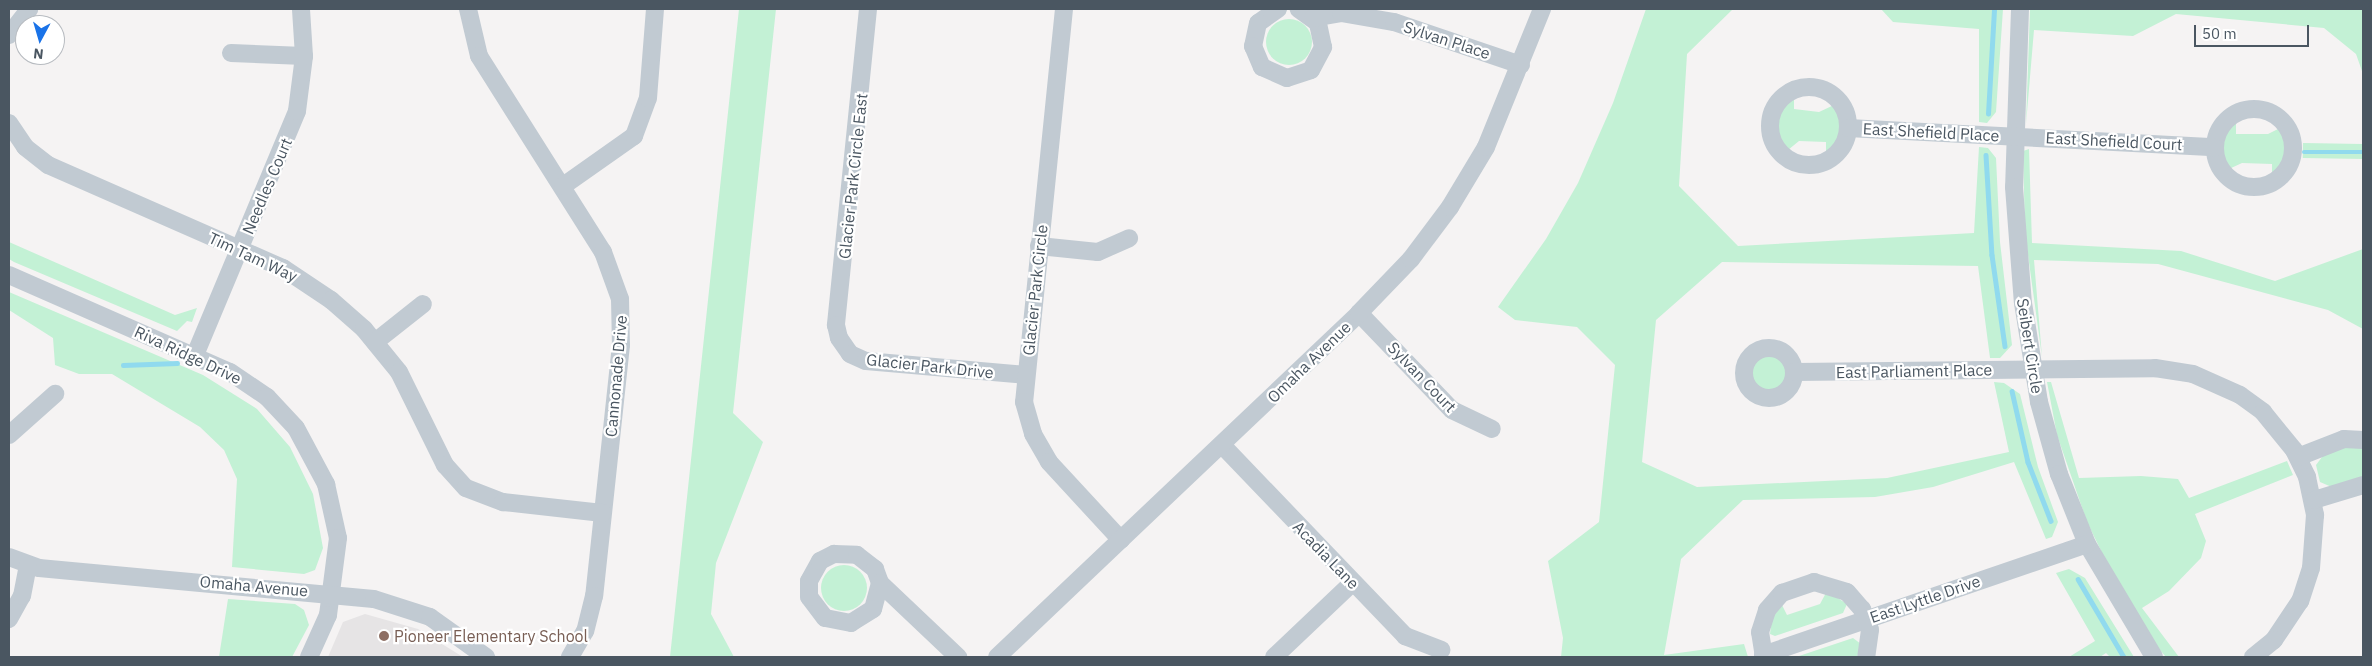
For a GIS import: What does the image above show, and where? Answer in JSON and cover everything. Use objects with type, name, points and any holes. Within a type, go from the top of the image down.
[{"type":"street","points":[[9,35],[29,9]]},
{"type":"street","name":"Needles Court","points":[[195,355],[293,124],[304,56],[301,9]]},
{"type":"street","name":"Cannonade Drive","points":[[468,9],[479,56],[603,252],[620,299],[622,345],[590,616],[570,657]]},
{"type":"street","points":[[563,186],[634,136],[648,98],[654,9]]},
{"type":"street","name":"Glacier Park Circle East","points":[[841,343],[836,325],[868,9]]},
{"type":"street","name":"Glacier Park Circle","points":[[1064,9],[1025,375],[1024,402],[1038,444],[1049,462],[1121,540]]},
{"type":"street","name":"Sylvan Place","points":[[1278,9],[1258,23],[1253,46],[1262,67],[1280,77],[1300,76],[1319,60],[1324,41],[1306,13]]},
{"type":"street","name":"Omaha Avenue","points":[[997,657],[1222,445],[1359,313],[1411,259],[1450,207],[1492,135],[1542,9]]},
{"type":"street","name":"Seibert Circle","points":[[2020,9],[2013,136],[2019,263],[2033,370],[2050,447],[2087,544],[2154,657]]},
{"type":"street","name":"Sylvan Place","points":[[1306,13],[1341,13],[1394,22],[1521,65]]},
{"type":"street","points":[[231,53],[304,56]]},
{"type":"street","name":"East Shefield Place","points":[[1799,88],[1817,88],[1840,102],[1848,128],[1837,154],[1820,163],[1801,164],[1778,149],[1770,122],[1783,97],[1799,88]]},
{"type":"street","points":[[2254,109],[2267,111],[2284,122],[2294,146],[2288,167],[2279,179],[2251,187],[2225,174],[2215,147],[2221,128],[2229,118],[2254,109]]},
{"type":"street","name":"Tim Tam Way","points":[[9,123],[25,147],[48,165],[240,249],[313,286],[376,342],[410,389],[444,465],[466,488],[503,502],[602,513]]},
{"type":"street","name":"East Shefield Place","points":[[1848,128],[2013,136]]},
{"type":"street","name":"East Shefield Court","points":[[2013,136],[2215,147]]},
{"type":"street","points":[[1039,246],[1098,252],[1129,238]]},
{"type":"street","name":"Riva Ridge Drive","points":[[9,276],[195,355],[237,376],[267,397],[296,428],[315,458],[336,524],[334,593],[325,625],[310,657]]},
{"type":"street","points":[[376,342],[423,304]]},
{"type":"street","name":"Sylvan Court","points":[[1359,313],[1452,410],[1492,429]]},
{"type":"street","name":"Glacier Park Drive","points":[[841,343],[850,354],[866,361],[1025,375]]},
{"type":"street","name":"East Parliament Place","points":[[1794,372],[2155,368],[2194,374],[2223,386],[2256,406],[2298,456]]},
{"type":"street","points":[[9,435],[55,394]]},
{"type":"street","points":[[2253,657],[2281,631],[2305,590],[2316,536],[2314,500],[2298,456],[2344,439],[2363,440]]},
{"type":"street","name":"Acadia Lane","points":[[1222,445],[1352,583],[1405,636],[1441,650]]},
{"type":"street","points":[[2314,500],[2363,485]]},
{"type":"street","name":"East Lyttle Drive","points":[[1764,656],[2087,544]]},
{"type":"street","points":[[880,583],[874,609],[851,624],[825,618],[809,597],[809,581],[815,567],[834,554],[849,553],[864,558],[875,569],[880,583],[958,657]]},
{"type":"street","name":"Omaha Avenue","points":[[9,558],[28,566],[334,593],[418,612],[462,637],[486,657]]},
{"type":"street","points":[[9,619],[21,600],[28,566]]},
{"type":"street","points":[[1764,656],[1760,632],[1767,610],[1792,587],[1814,582],[1837,586],[1856,600],[1867,619],[1870,642],[1866,657]]},
{"type":"street","points":[[1274,657],[1352,583]]},
{"type":"shaded area","name":"Pioneer Elementary School","points":[[365,614],[418,629],[463,657],[328,657],[343,622]]},
{"type":"green space","points":[[739,9],[776,9],[733,413],[763,442],[716,563],[711,614],[734,657],[670,657]]},
{"type":"green space","points":[[1646,9],[1733,9],[1687,54],[1679,186],[1738,246],[1974,233],[1979,147],[1988,148],[1996,158],[2000,242],[2012,345],[2000,358],[1990,358],[1978,266],[1722,262],[1656,320],[1642,462],[1697,487],[1887,478],[2009,452],[1994,382],[2004,383],[2020,394],[2038,467],[2058,522],[2052,537],[2046,539],[2014,462],[1933,487],[1875,497],[1743,500],[1681,559],[1664,655],[1744,644],[1748,657],[1561,657],[1563,638],[1548,561],[1599,522],[1615,365],[1577,327],[1515,320],[1498,307],[1546,239],[1578,183],[1613,103]]},
{"type":"green space","points":[[1881,9],[2003,9],[1996,112],[1987,123],[1979,122],[1979,29],[1893,22]]},
{"type":"green space","points":[[2030,9],[2363,9],[2363,74],[2356,54],[2324,28],[2176,14],[2133,36],[2034,30],[2026,124]]},
{"type":"green space","points":[[1289,19],[1302,23],[1308,29],[1312,42],[1308,55],[1302,61],[1289,65],[1276,61],[1270,55],[1266,42],[1270,29],[1276,23]]},
{"type":"green space","points":[[1789,99],[1794,99],[1794,109],[1819,112],[1834,105],[1838,108],[1841,135],[1831,153],[1826,153],[1826,142],[1799,141],[1788,150],[1783,147],[1776,127],[1778,114]]},
{"type":"green space","points":[[2236,122],[2236,134],[2268,134],[2280,128],[2285,133],[2289,153],[2279,173],[2272,176],[2272,164],[2242,163],[2229,169],[2222,157],[2222,140],[2229,126]]},
{"type":"green space","points":[[2303,143],[2363,144],[2363,159],[2303,158]]},
{"type":"green space","points":[[2029,149],[2032,243],[2181,251],[2275,281],[2363,249],[2363,329],[2328,310],[2158,264],[2034,260],[2042,357],[2025,233],[2023,151]]},
{"type":"green space","points":[[9,242],[175,315],[197,308],[192,322],[187,321],[177,331],[14,262],[9,259]]},
{"type":"green space","points":[[9,292],[203,375],[257,409],[290,447],[313,494],[323,548],[315,570],[304,574],[232,567],[237,479],[224,450],[200,427],[112,374],[79,374],[55,365],[53,338],[9,310]]},
{"type":"green space","points":[[1769,353],[1783,359],[1789,373],[1783,387],[1769,393],[1755,387],[1749,373],[1755,359]]},
{"type":"green space","points":[[2047,382],[2051,382],[2079,478],[2141,476],[2178,479],[2189,498],[2287,461],[2293,475],[2195,514],[2206,541],[2201,558],[2169,591],[2142,608],[2179,657],[2166,657],[2159,649],[2109,567],[2087,522],[2057,435]]},
{"type":"green space","points":[[2363,447],[2363,479],[2334,488],[2320,482],[2316,465],[2325,453],[2334,448]]},
{"type":"green space","points":[[839,565],[849,565],[863,575],[867,588],[863,601],[857,607],[849,611],[839,611],[825,601],[821,593],[821,583],[831,569]]},
{"type":"green space","points":[[2069,569],[2085,578],[2134,657],[2110,657],[2106,653],[2100,657],[2069,657],[2095,641],[2056,573]]},
{"type":"green space","points":[[1827,591],[1847,604],[1843,613],[1775,636],[1770,634],[1772,618],[1782,605],[1787,615],[1820,604]]},
{"type":"green space","points":[[228,599],[295,604],[304,610],[309,625],[292,657],[219,657]]},
{"type":"green space","points":[[1853,638],[1861,644],[1857,657],[1796,657]]},
{"type":"waterway","points":[[1988,114],[1994,9]]},
{"type":"waterway","points":[[2304,152],[2363,152]]},
{"type":"waterway","points":[[1986,155],[1992,255],[2005,346]]},
{"type":"waterway","points":[[123,365],[177,363]]},
{"type":"waterway","points":[[2012,391],[2028,462],[2051,521]]},
{"type":"waterway","points":[[2078,579],[2124,657]]},
{"type":"place","name":"Pioneer Elementary School","points":[[384,636]]}]
